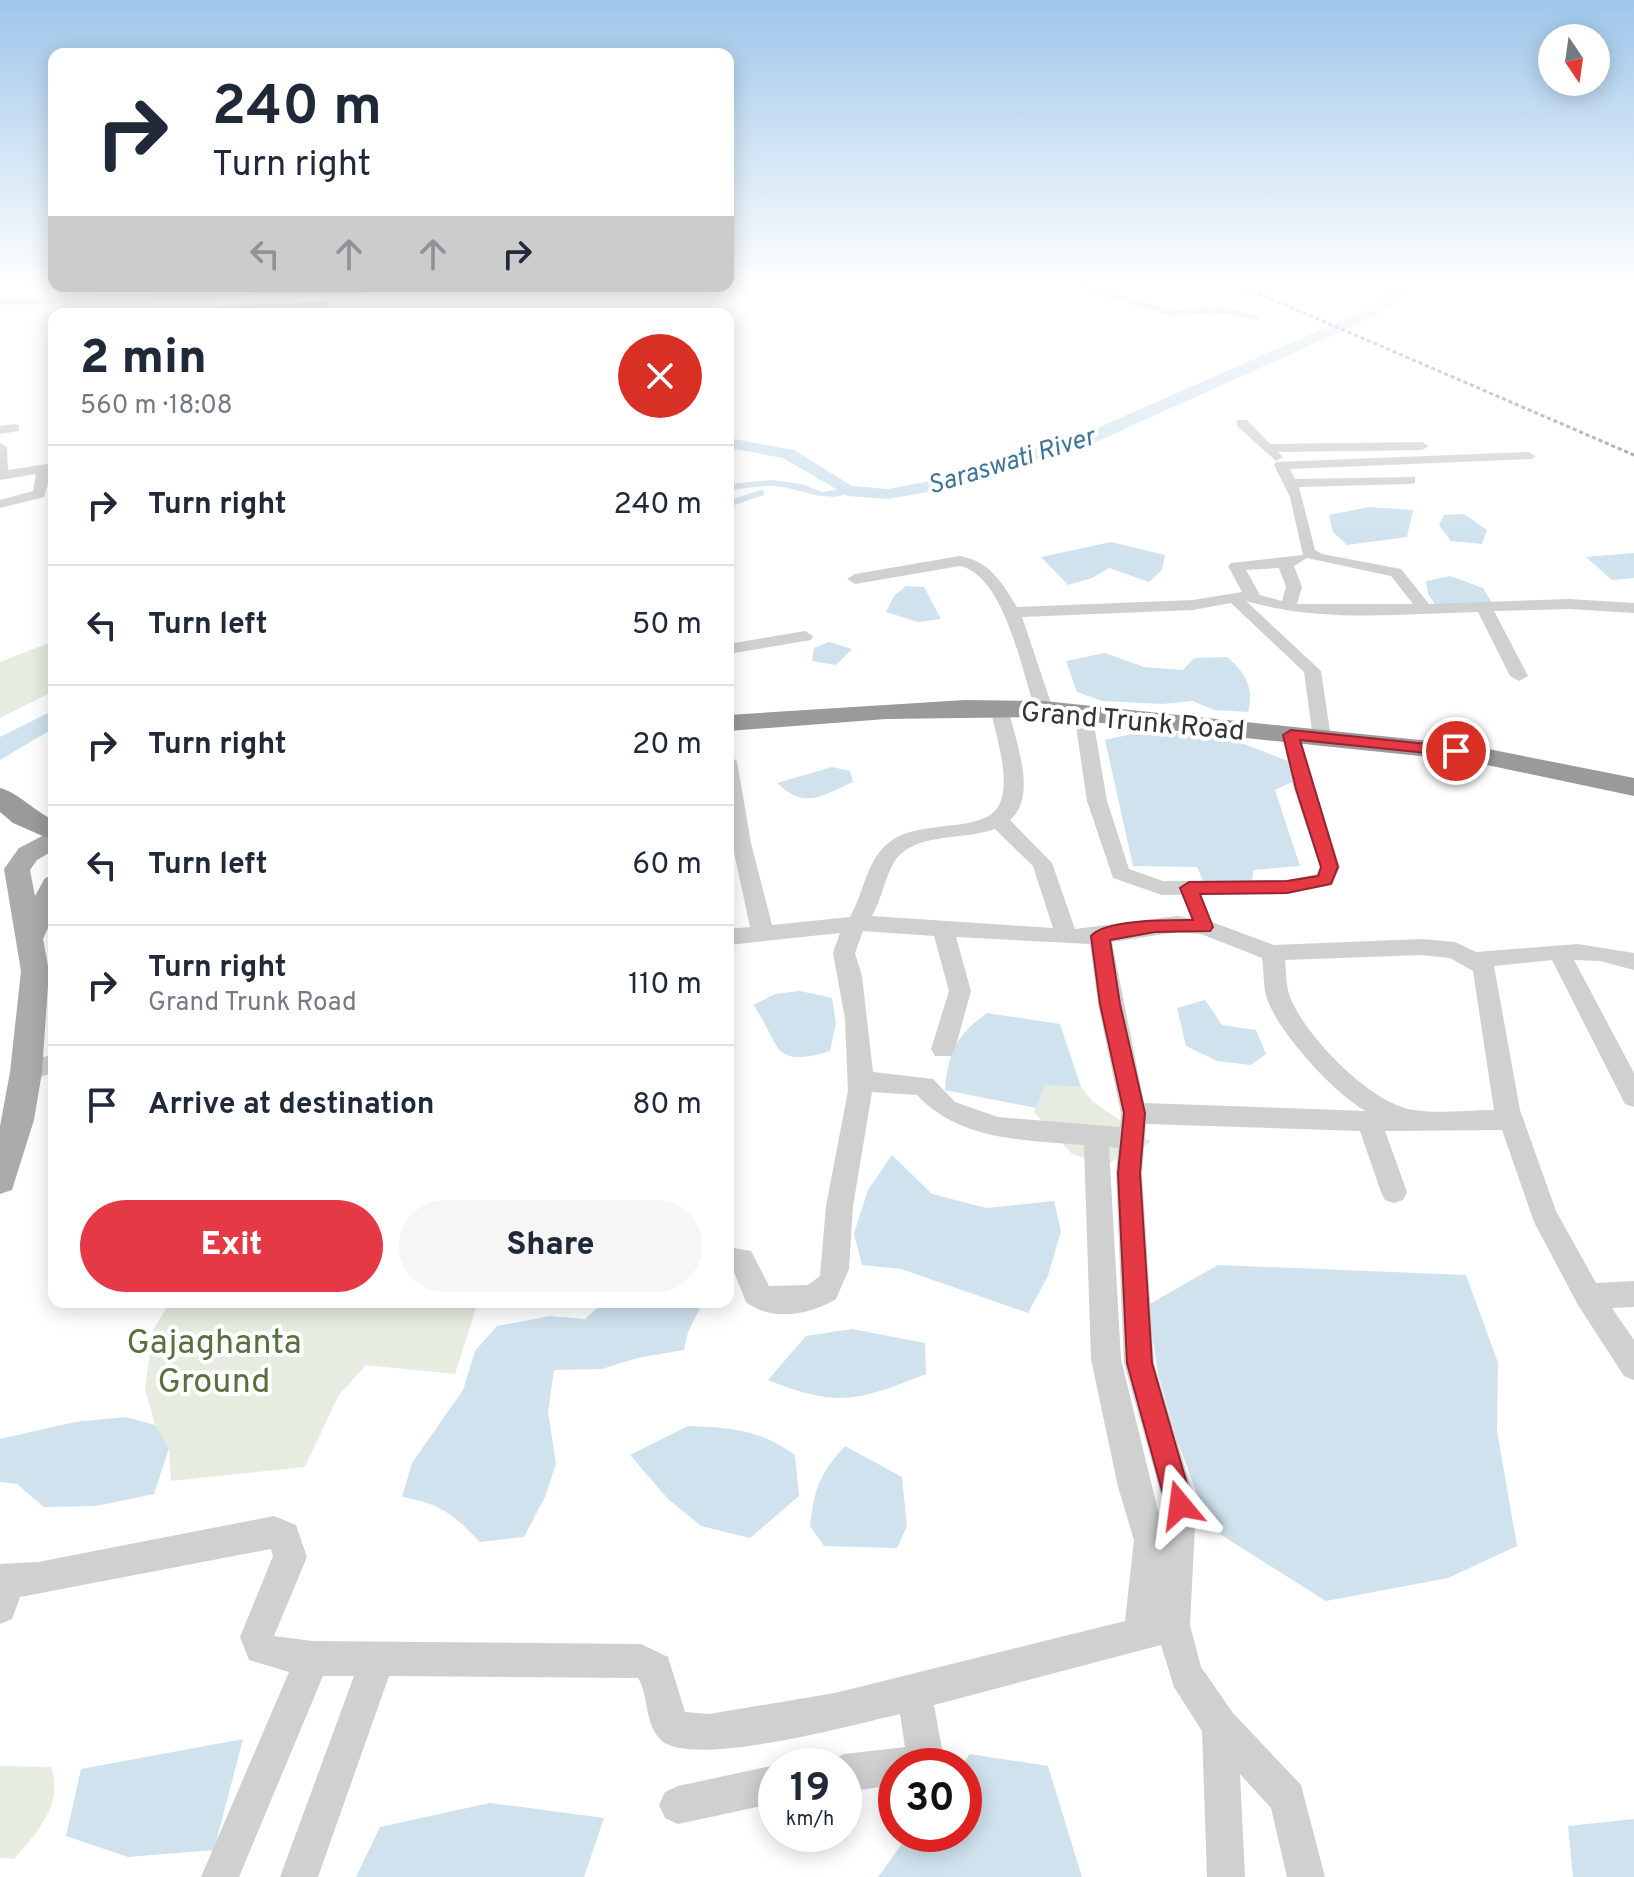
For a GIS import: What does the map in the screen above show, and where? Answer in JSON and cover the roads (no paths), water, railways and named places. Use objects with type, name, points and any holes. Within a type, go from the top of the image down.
[{"type":"highway","name":"Grand Trunk Road","points":[[734,722],[824,714],[999,707],[1044,709],[1468,753],[1582,776]]},
{"type":"highway","points":[[1468,753],[1535,761],[1634,784]]},
{"type":"highway","points":[[1582,776],[1634,784]]},
{"type":"highway","points":[[1582,776],[1634,793]]},
{"type":"highway","points":[[0,797],[23,817],[48,832]]},
{"type":"main road","points":[[0,1180],[9,1123],[40,1068],[31,936],[19,895],[17,869],[23,817]]},
{"type":"main road","points":[[17,869],[28,854],[48,839]]},
{"type":"main road","points":[[31,936],[48,897]]},
{"type":"street","points":[[1242,423],[1282,464],[1291,483],[1306,548],[1317,558]]},
{"type":"street","points":[[1268,448],[1425,446]]},
{"type":"street","points":[[0,447],[1,476],[48,468]]},
{"type":"street","points":[[1282,464],[1528,456]]},
{"type":"street","points":[[0,504],[39,494],[48,471]]},
{"type":"street","points":[[1291,483],[1410,480]]},
{"type":"street","points":[[1253,597],[1236,566],[1317,558],[1396,572],[1426,610]]},
{"type":"street","points":[[855,579],[973,562],[981,568],[1014,614],[1044,709]]},
{"type":"street","points":[[1286,563],[1294,587],[1288,608]]},
{"type":"street","points":[[1232,596],[1312,671],[1322,738]]},
{"type":"street","points":[[1014,614],[1027,609],[1064,606],[1193,605],[1232,596],[1253,597],[1288,608],[1485,610],[1569,604],[1634,608]]},
{"type":"street","points":[[1485,610],[1502,636],[1519,676]]},
{"type":"street","points":[[734,648],[805,636]]},
{"type":"street","points":[[734,1259],[741,1260],[749,1269],[754,1292],[762,1298],[811,1298],[824,1293],[832,1282],[837,1221],[860,1081],[851,973],[844,953],[849,937],[861,923],[879,873],[897,845],[921,835],[974,828],[998,820],[1013,799],[999,707]]},
{"type":"street","points":[[1083,713],[1097,801],[1120,873],[1162,888],[1287,887],[1325,880],[1330,867],[1304,789],[1291,735]]},
{"type":"street","points":[[734,799],[741,843],[763,934]]},
{"type":"street","points":[[998,820],[1042,863],[1067,937]]},
{"type":"street","points":[[1189,888],[1204,927]]},
{"type":"street","points":[[734,936],[861,923],[1067,937],[1100,936],[1155,926],[1204,927],[1273,953],[1421,947],[1455,950],[1484,967],[1511,1120],[1544,1214],[1588,1296],[1634,1366]]},
{"type":"street","points":[[943,928],[960,991],[943,1049]]},
{"type":"street","points":[[1100,936],[1134,1126],[1129,1173],[1139,1363],[1180,1505],[1181,1524],[1157,1630]]},
{"type":"street","points":[[1273,953],[1278,997],[1298,1030],[1342,1082],[1359,1096],[1409,1121]]},
{"type":"street","points":[[1472,961],[1526,953],[1559,953],[1619,956],[1634,962]]},
{"type":"street","points":[[1559,953],[1634,1097]]},
{"type":"street","points":[[860,1081],[924,1086],[946,1109],[998,1127],[1096,1136],[1134,1126],[1511,1120]]},
{"type":"street","points":[[1369,1121],[1394,1192]]},
{"type":"street","points":[[1096,1136],[1106,1359],[1134,1487],[1150,1540],[1157,1630],[1220,1726],[1288,1798],[1306,1877]]},
{"type":"street","points":[[1588,1296],[1634,1294]]},
{"type":"street","points":[[3,1590],[274,1532],[284,1537],[290,1557],[259,1625],[257,1637],[261,1648],[273,1653],[313,1658],[641,1661],[656,1669],[666,1716],[676,1730],[689,1733],[766,1725],[914,1692],[1157,1630]]},
{"type":"street","points":[[299,1877],[378,1657]]},
{"type":"street","points":[[220,1877],[313,1658]]},
{"type":"street","points":[[862,1771],[917,1764],[925,1755],[925,1740],[914,1692]]},
{"type":"street","points":[[1220,1726],[1226,1877]]},
{"type":"street","points":[[678,1805],[758,1788]]},
{"type":"water","points":[[1369,507],[1413,510],[1407,537],[1347,545],[1333,532],[1329,515]]},
{"type":"water","points":[[1464,514],[1487,530],[1482,544],[1451,541],[1439,525],[1444,515]]},
{"type":"water","points":[[1111,542],[1165,555],[1162,570],[1149,582],[1109,568],[1092,578],[1068,585],[1041,557]]},
{"type":"water","points":[[1634,553],[1634,578],[1612,580],[1586,557]]},
{"type":"water","points":[[1450,576],[1483,588],[1493,605],[1438,609],[1428,594],[1426,581]]},
{"type":"water","points":[[906,586],[924,587],[941,619],[918,622],[886,612],[894,596]]},
{"type":"water","points":[[829,642],[852,649],[836,665],[812,661],[814,648]]},
{"type":"water","points":[[1105,653],[1144,667],[1183,670],[1194,658],[1227,657],[1247,682],[1250,696],[1248,712],[1214,710],[1193,701],[1162,704],[1102,701],[1077,692],[1066,661]]},
{"type":"water","points":[[48,720],[48,732],[0,760],[0,746]]},
{"type":"water","points":[[1150,730],[1228,738],[1288,761],[1294,781],[1275,790],[1300,866],[1253,870],[1252,881],[1204,883],[1197,867],[1133,866],[1105,740]]},
{"type":"water","points":[[832,767],[850,771],[853,782],[814,798],[797,796],[777,783]]},
{"type":"water","points":[[800,991],[832,998],[836,1023],[830,1051],[810,1056],[786,1055],[779,1049],[753,1005],[775,994]]},
{"type":"water","points":[[1205,1000],[1222,1025],[1256,1030],[1266,1054],[1251,1065],[1217,1061],[1186,1046],[1177,1008]]},
{"type":"water","points":[[987,1013],[1060,1024],[1081,1087],[1045,1085],[1036,1108],[945,1090],[951,1055],[961,1037]]},
{"type":"water","points":[[892,1155],[932,1194],[986,1208],[1054,1201],[1061,1231],[1048,1276],[1028,1313],[901,1269],[862,1265],[854,1233],[868,1190]]},
{"type":"water","points":[[1218,1265],[1466,1275],[1498,1363],[1497,1431],[1517,1546],[1448,1578],[1326,1601],[1210,1528],[1177,1440],[1158,1374],[1148,1305]]},
{"type":"water","points":[[597,1308],[700,1308],[688,1332],[684,1350],[637,1358],[602,1369],[554,1370],[548,1412],[556,1464],[545,1497],[524,1537],[480,1542],[446,1512],[402,1497],[412,1463],[463,1390],[475,1351],[497,1326],[550,1316],[585,1319]]},
{"type":"water","points":[[852,1329],[925,1343],[926,1374],[882,1390],[847,1398],[812,1395],[768,1380],[806,1336]]},
{"type":"water","points":[[126,1417],[155,1425],[169,1448],[154,1494],[96,1506],[44,1507],[17,1484],[0,1482],[0,1439],[75,1422]]},
{"type":"water","points":[[688,1426],[744,1432],[782,1446],[795,1455],[799,1496],[750,1538],[701,1526],[668,1499],[630,1455]]},
{"type":"water","points":[[845,1446],[902,1477],[907,1526],[897,1548],[824,1546],[810,1526],[820,1482]]},
{"type":"water","points":[[243,1739],[214,1850],[128,1857],[66,1836],[81,1769]]},
{"type":"water","points":[[982,1756],[1048,1766],[1082,1877],[878,1877],[896,1852],[982,1852]]},
{"type":"water","points":[[490,1803],[604,1818],[584,1877],[356,1877],[380,1827]]},
{"type":"water","points":[[1634,1819],[1634,1877],[1573,1877],[1568,1826]]},
{"type":"waterway","name":"Saraswati River","points":[[734,444],[788,454],[848,491],[888,494],[928,487],[1092,437],[1243,370]]},
{"type":"waterway","points":[[734,486],[772,483],[802,487],[821,495],[848,491]]},
{"type":"waterway","points":[[734,502],[760,493]]},
{"type":"waterway","name":"Saraswati River","points":[[0,746],[48,720]]},
{"type":"railway","points":[[1436,370],[1634,455]]},
{"type":"park label","name":"Gajaghanta Ground","points":[[214,1360]]}]
